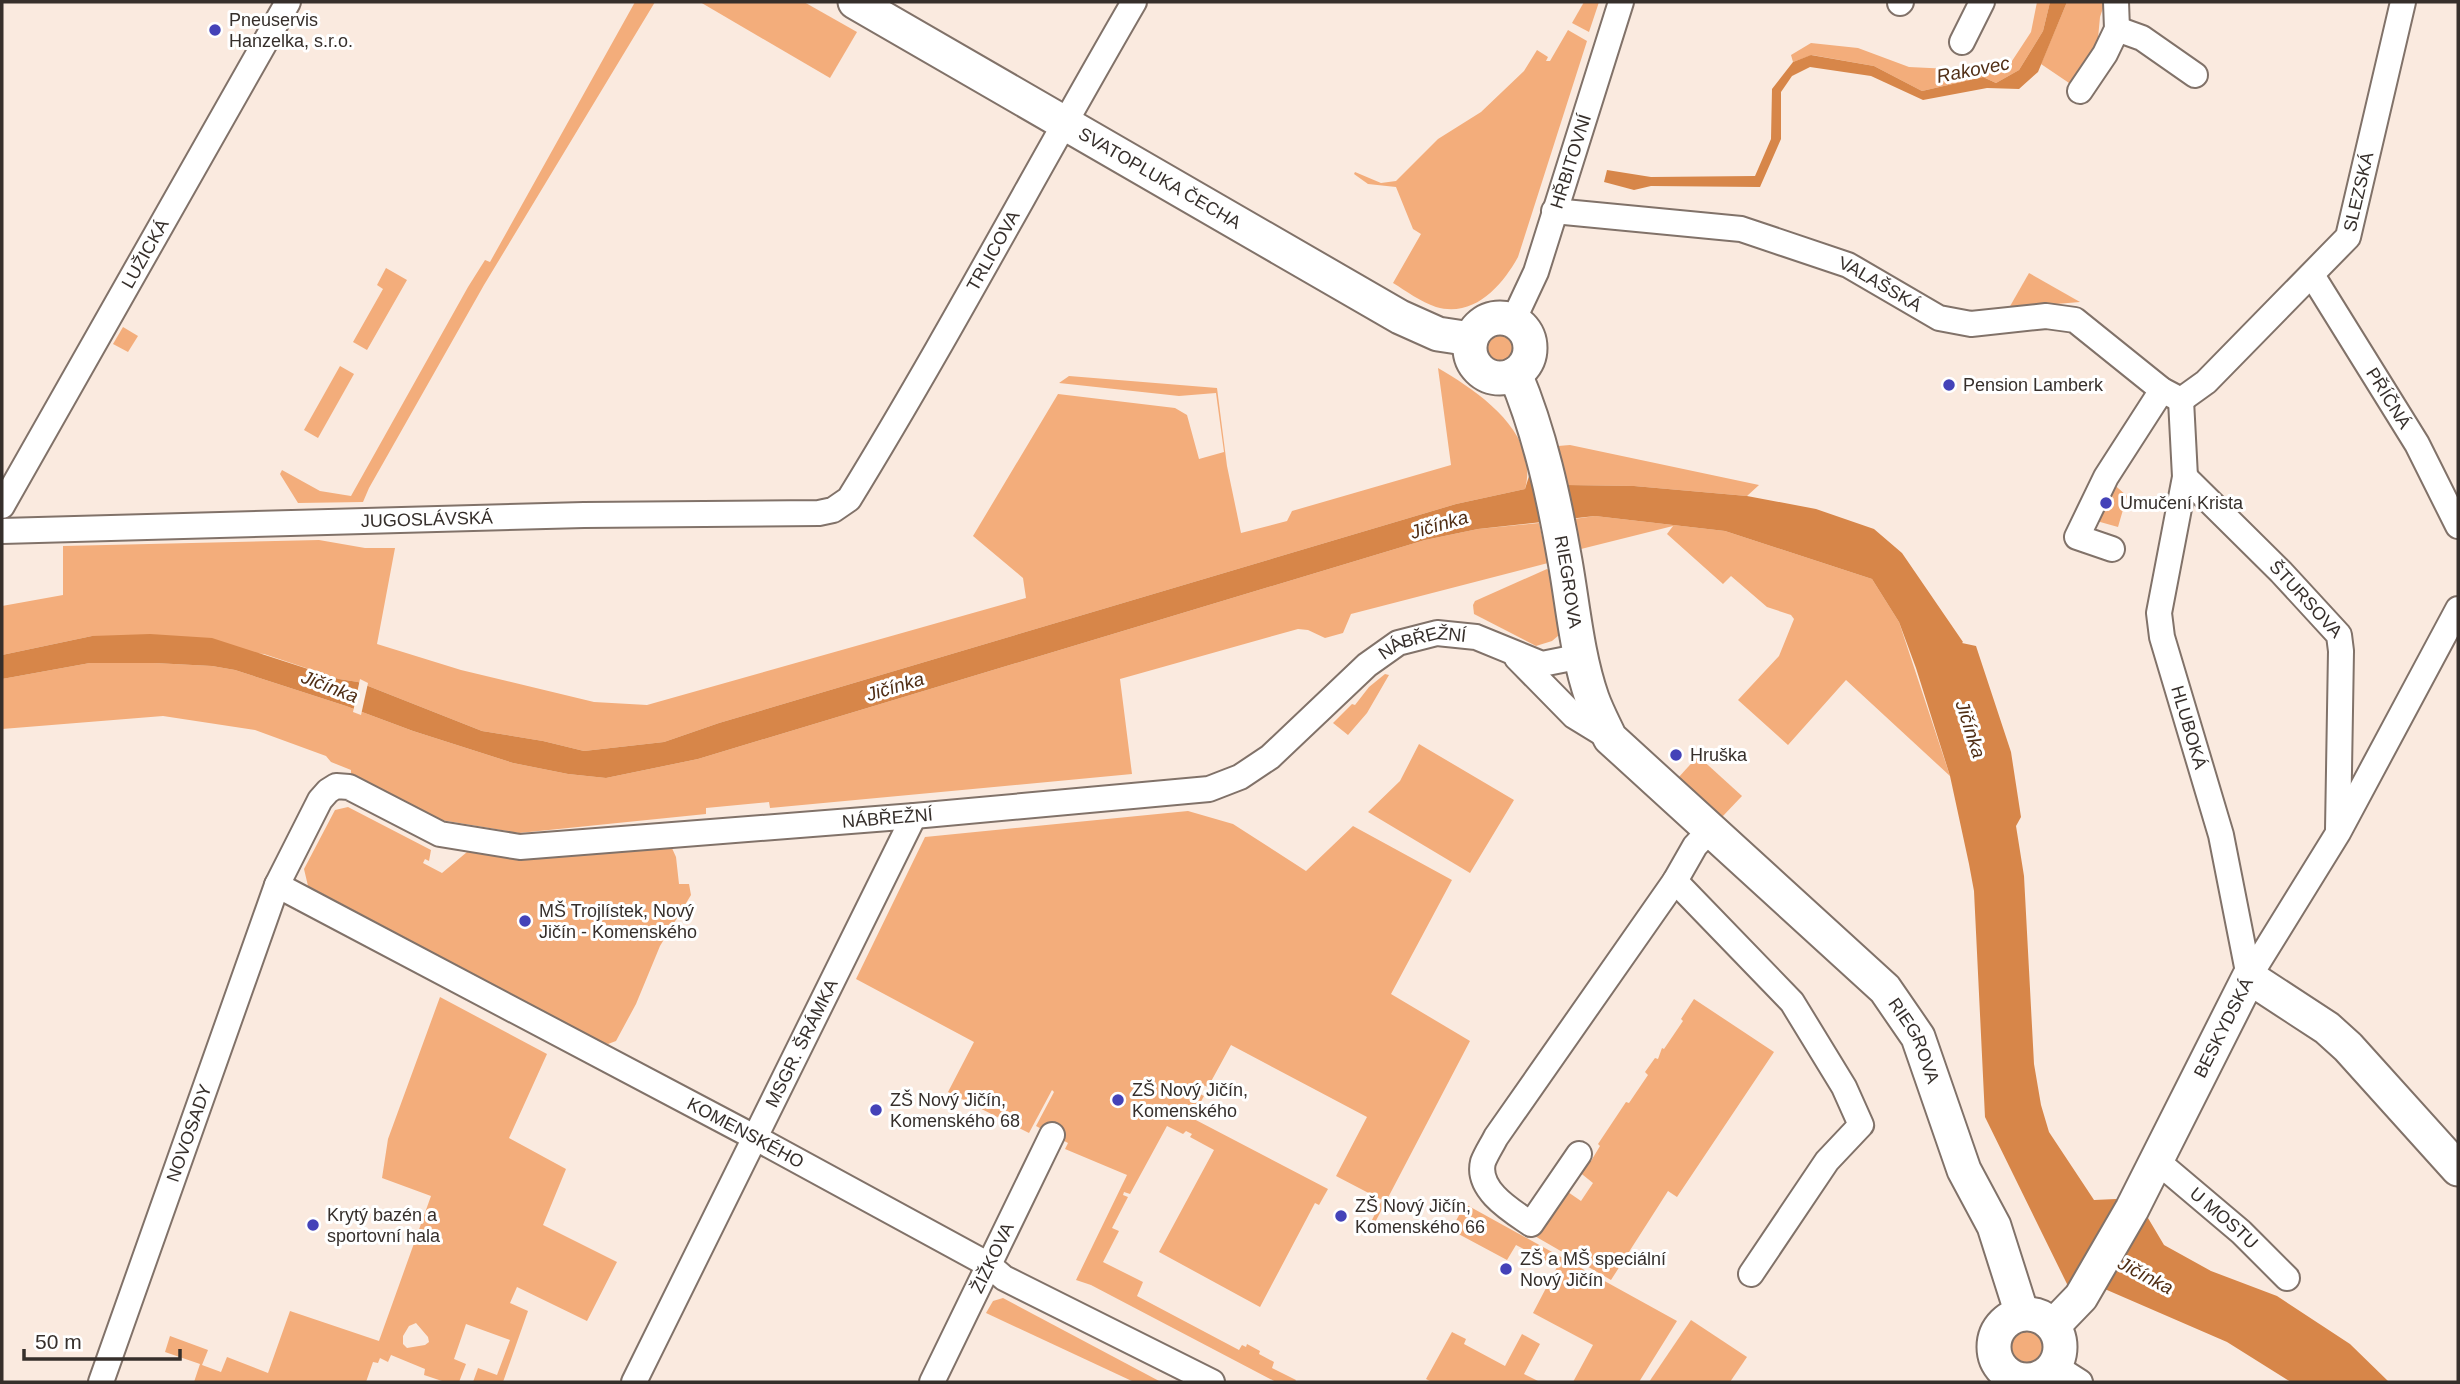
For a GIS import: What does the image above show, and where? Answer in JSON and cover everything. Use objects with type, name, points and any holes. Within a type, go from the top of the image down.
[{"type":"street","name":"LUŽICKÁ","points":[[2,506],[289,2]]},
{"type":"street","name":"SVATOPLUKA ČECHA","points":[[855,2],[1399,317],[1438,334],[1471,340]]},
{"type":"street","name":"TRLICOVA","points":[[849,499],[911,398],[1134,2]]},
{"type":"street","name":"HŘBITOVNÍ","points":[[1514,321],[1536,272],[1621,2]]},
{"type":"street","points":[[1962,42],[1982,2]]},
{"type":"street","points":[[2080,91],[2118,29],[2116,2]]},
{"type":"street","name":"SLEZSKÁ","points":[[2172,395],[2206,382],[2348,237],[2403,2]]},
{"type":"street","points":[[2118,29],[2142,38],[2195,75]]},
{"type":"street","name":"VALAŠSKÁ","points":[[1554,211],[1741,229],[1848,265],[1940,318],[1971,324],[2046,316],[2075,320],[2172,395]]},
{"type":"street","name":"PŘÍČNÁ","points":[[2312,275],[2417,444],[2458,526]]},
{"type":"street","points":[[1490,319],[1514,321],[1526,333],[1530,344],[1527,361],[1515,374],[1497,377],[1481,371],[1471,357],[1471,340],[1476,329],[1490,319]]},
{"type":"street","name":"RIEGROVA","points":[[1515,374],[1527,402],[1540,447],[1564,552],[1592,698],[1610,738],[1885,989],[1917,1038],[1964,1170],[1994,1226],[2022,1314]]},
{"type":"street","points":[[2172,395],[2185,477]]},
{"type":"street","points":[[2112,549],[2077,537],[2106,478],[2172,395]]},
{"type":"street","name":"ŠTURSOVA","points":[[2185,477],[2281,572],[2339,635],[2338,833]]},
{"type":"street","name":"HLUBOKÁ","points":[[2185,477],[2159,613],[2162,637],[2221,835],[2249,977]]},
{"type":"street","name":"JUGOSLÁVSKÁ","points":[[2,531],[584,515],[819,513],[833,510],[849,499]]},
{"type":"street","points":[[2249,977],[2338,833],[2458,609]]},
{"type":"street","name":"NÁBŘEŽNÍ","points":[[277,885],[320,800],[336,786],[357,791],[440,834],[520,847],[914,816],[1209,789],[1240,777],[1270,757],[1367,665],[1398,643],[1437,633],[1476,637],[1542,664],[1582,656]]},
{"type":"street","name":"NÁBŘEŽNÍ","points":[[1511,652],[1574,716],[1610,738]]},
{"type":"street","name":"MSGR. ŠRÁMKA","points":[[634,1382],[914,816]]},
{"type":"street","points":[[1579,1153],[1531,1224],[1499,1202],[1482,1172],[1484,1161],[1496,1137],[1675,881],[1695,846],[1710,830]]},
{"type":"street","points":[[1675,881],[1792,1002],[1844,1087],[1861,1125],[1827,1161],[1751,1274]]},
{"type":"street","name":"KOMENSKÉHO","points":[[277,885],[754,1137],[989,1265],[1004,1278],[1212,1382]]},
{"type":"street","name":"NOVOSADY","points":[[101,1382],[277,885]]},
{"type":"street","name":"BESKYDSKÁ","points":[[2053,1326],[2081,1297],[2132,1209],[2249,977],[2327,1028],[2348,1047],[2458,1169]]},
{"type":"street","name":"ŽIŽKOVA","points":[[932,1382],[1052,1135]]},
{"type":"street","name":"U MOSTU","points":[[2157,1161],[2241,1232],[2287,1278]]},
{"type":"street","points":[[2022,1314],[2039,1316],[2053,1326],[2060,1345],[2059,1356],[2067,1374],[2043,1376],[2033,1380],[2003,1378],[1995,1356],[1995,1339],[2007,1321],[2022,1314]]},
{"type":"shaded area","points":[[635,2],[655,2],[484,285],[363,502],[298,503],[280,474],[282,470],[320,491],[351,496],[468,287],[485,260],[490,262]]},
{"type":"shaded area","points":[[700,2],[804,2],[857,32],[830,78]]},
{"type":"shaded area","points":[[1584,2],[1599,2],[1589,32],[1572,23]]},
{"type":"shaded area","points":[[2037,2],[2050,2],[2043,31],[2019,70],[1996,83],[1983,77],[1922,91],[1874,66],[1812,55],[1793,62],[1791,55],[1811,43],[1858,48],[1909,67],[2000,67],[2012,61],[2031,32]]},
{"type":"shaded area","points":[[2067,2],[2105,2],[2100,17],[2097,49],[2072,85],[2041,64]]},
{"type":"shaded area","points":[[1568,30],[1587,41],[1518,257],[1504,279],[1474,304],[1450,309],[1436,307],[1393,283],[1421,234],[1413,229],[1396,187],[1368,184],[1354,174],[1355,172],[1381,183],[1396,181],[1438,139],[1481,112],[1524,71],[1537,50],[1548,57],[1546,61],[1550,61]]},
{"type":"shaded area","points":[[386,268],[407,280],[367,350],[353,342],[383,289],[377,285]]},
{"type":"shaded area","points":[[2029,273],[2080,302],[2009,308]]},
{"type":"shaded area","points":[[123,327],[138,336],[128,352],[113,344]]},
{"type":"shaded area","points":[[1500,329],[1513,335],[1519,348],[1513,361],[1500,367],[1487,361],[1481,348],[1487,335]]},
{"type":"shaded area","points":[[340,366],[354,374],[318,438],[304,430]]},
{"type":"shaded area","points":[[1438,368],[1487,402],[1515,432],[1524,450],[1527,469],[1525,489],[1456,504],[719,723],[664,742],[584,751],[482,731],[358,682],[339,679],[264,654],[92,636],[2,655],[2,606],[63,595],[63,546],[319,540],[365,548],[395,548],[377,644],[461,670],[594,702],[647,705],[1026,598],[1023,578],[973,536],[1058,394],[1175,408],[1187,415],[1199,459],[1224,452],[1216,393],[1179,396],[1059,383],[1069,376],[1217,388],[1227,466],[1241,533],[1287,521],[1292,511],[1451,465]]},
{"type":"shaded area","points":[[1570,445],[1759,485],[1747,496],[1634,486],[1567,485],[1558,446]]},
{"type":"shaded area","points":[[2110,481],[2127,496],[2118,527],[2093,520],[2098,507],[2109,511],[2114,499],[2110,494]]},
{"type":"shaded area","points":[[1595,516],[1725,531],[1872,579],[1899,622],[1950,776],[1846,680],[1788,745],[1738,700],[1779,656],[1794,619],[1791,615],[1767,607],[1731,576],[1723,584],[1667,534],[1673,526],[1581,549],[1574,519]]},
{"type":"shaded area","points":[[1539,523],[1548,563],[1351,614],[1343,633],[1325,638],[1308,630],[1298,629],[1120,679],[1132,774],[770,808],[769,802],[706,808],[706,814],[519,833],[435,819],[351,781],[351,770],[331,762],[326,756],[255,730],[163,716],[2,729],[2,679],[90,663],[212,666],[235,670],[513,763],[568,774],[606,778],[698,759],[1425,540],[1478,529]]},
{"type":"shaded area","points":[[1547,569],[1552,572],[1565,630],[1552,641],[1536,646],[1474,614],[1475,601]]},
{"type":"shaded area","points":[[1385,674],[1389,675],[1367,713],[1348,735],[1333,723],[1352,704],[1355,705],[1369,687]]},
{"type":"shaded area","points":[[1419,744],[1514,800],[1470,873],[1368,812],[1400,781]]},
{"type":"shaded area","points":[[1698,756],[1742,796],[1722,817],[1678,778]]},
{"type":"shaded area","name":"MŠ Trojlístek, Nový Jičín - Komenského","points":[[348,807],[431,850],[429,861],[425,859],[423,863],[442,873],[467,852],[544,857],[671,846],[676,857],[679,884],[689,884],[691,895],[660,946],[636,1004],[616,1041],[608,1044],[602,1042],[308,886],[304,869],[335,810]]},
{"type":"shaded area","name":"ZŠ Nový Jičín, Komenského","points":[[1188,811],[1233,824],[1306,871],[1353,826],[1452,880],[1391,994],[1470,1041],[1370,1232],[1367,1230],[1382,1200],[1336,1176],[1367,1117],[1231,1045],[1208,1087],[1203,1085],[1198,1093],[1204,1096],[1192,1118],[1328,1189],[1319,1205],[1315,1203],[1260,1307],[1159,1252],[1214,1150],[1190,1137],[1192,1134],[1186,1131],[1183,1134],[1167,1126],[1130,1194],[1124,1192],[1123,1195],[1128,1197],[1112,1228],[1119,1231],[1103,1262],[1143,1282],[1137,1296],[1239,1350],[1242,1345],[1246,1347],[1247,1344],[1260,1351],[1259,1354],[1274,1362],[1272,1368],[1296,1380],[1295,1382],[1276,1382],[1091,1285],[1076,1280],[1127,1175],[1065,1149],[1068,1143],[1036,1126],[1054,1092],[1052,1090],[1029,1133],[948,1092],[974,1042],[856,979],[925,837]]},
{"type":"shaded area","points":[[440,997],[547,1054],[509,1138],[566,1169],[543,1225],[617,1262],[587,1321],[517,1287],[510,1303],[528,1311],[503,1382],[473,1382],[478,1368],[497,1375],[510,1340],[466,1324],[454,1359],[466,1364],[459,1382],[445,1382],[424,1375],[425,1369],[391,1355],[388,1362],[380,1358],[378,1363],[373,1362],[366,1382],[194,1382],[200,1364],[165,1352],[170,1336],[208,1350],[202,1365],[221,1372],[227,1357],[268,1373],[290,1311],[379,1341],[431,1196],[382,1178],[388,1139]],"holes":[[[416,1323],[429,1342],[425,1345],[407,1348],[403,1344],[403,1336],[409,1326]]]},
{"type":"shaded area","points":[[1694,999],[1774,1052],[1677,1197],[1668,1191],[1611,1280],[1533,1235],[1585,1157],[1591,1161],[1600,1146],[1598,1144],[1648,1075],[1645,1072],[1655,1058],[1658,1059],[1662,1048],[1664,1049],[1683,1021],[1681,1019]],"holes":[[[1578,1171],[1593,1183],[1581,1201],[1565,1190]]]},
{"type":"shaded area","points":[[1465,1204],[1677,1321],[1639,1382],[1573,1382],[1593,1345],[1533,1313],[1557,1267],[1516,1245],[1507,1260],[1451,1230]]},
{"type":"shaded area","points":[[1003,1298],[1161,1382],[1134,1382],[986,1313],[993,1301]]},
{"type":"shaded area","points":[[1691,1320],[1747,1357],[1730,1382],[1649,1382]]},
{"type":"shaded area","points":[[2027,1323],[2044,1330],[2051,1347],[2044,1364],[2027,1371],[2010,1364],[2003,1347],[2010,1330]]},
{"type":"shaded area","points":[[1452,1332],[1466,1339],[1464,1344],[1505,1366],[1522,1334],[1540,1344],[1524,1374],[1540,1382],[1432,1382],[1426,1379]]},
{"type":"water","points":[[2050,2],[2067,2],[2038,72],[2019,89],[1987,88],[1923,100],[1871,76],[1810,67],[1792,76],[1781,92],[1781,139],[1760,187],[1651,186],[1634,190],[1604,182],[1607,170],[1651,177],[1755,176],[1771,139],[1772,89],[1793,62],[1811,55],[1874,66],[1922,91],[1983,77],[1996,83],[2019,70],[2043,31]]},
{"type":"water","name":"Jičínka","points":[[1529,476],[1567,485],[1634,486],[1747,496],[1816,509],[1874,529],[1902,553],[1962,643],[1976,646],[2011,752],[2021,817],[2016,826],[2024,876],[2034,1064],[2049,1132],[2094,1200],[2116,1199],[2148,1218],[2164,1245],[2211,1271],[2277,1296],[2350,1344],[2389,1382],[2291,1382],[2227,1342],[2107,1290],[2067,1284],[1985,1117],[1974,891],[1950,776],[1899,622],[1872,579],[1725,531],[1595,516],[1478,529],[1425,540],[698,759],[606,778],[568,774],[513,763],[235,670],[212,666],[90,663],[2,679],[2,655],[92,636],[150,634],[212,638],[339,679],[358,682],[482,731],[584,751],[664,742],[719,723],[1456,504],[1525,489]]},
{"type":"pier","points":[[360,679],[368,683],[361,715],[353,712]]},
{"type":"place","name":"Pneuservis Hanzelka, s.r.o.","points":[[215,30]]},
{"type":"place","name":"Pension Lamberk","points":[[1949,385]]},
{"type":"place","name":"Umučení Krista","points":[[2106,503]]},
{"type":"place","name":"Hruška","points":[[1676,755]]},
{"type":"place","name":"MŠ Trojlístek, Nový Jičín - Komenského","points":[[525,921]]},
{"type":"place","name":"ZŠ Nový Jičín, Komenského","points":[[1118,1100]]},
{"type":"place","name":"ZŠ Nový Jičín, Komenského 68","points":[[876,1110]]},
{"type":"place","name":"ZŠ Nový Jičín, Komenského 66","points":[[1341,1216]]},
{"type":"place","name":"Krytý bazén a sportovní hala","points":[[313,1225]]},
{"type":"place","name":"ZŠ a MŠ speciální Nový Jičín","points":[[1506,1269]]},
{"type":"water label","name":"Rakovec","points":[[1973,69]]}]
